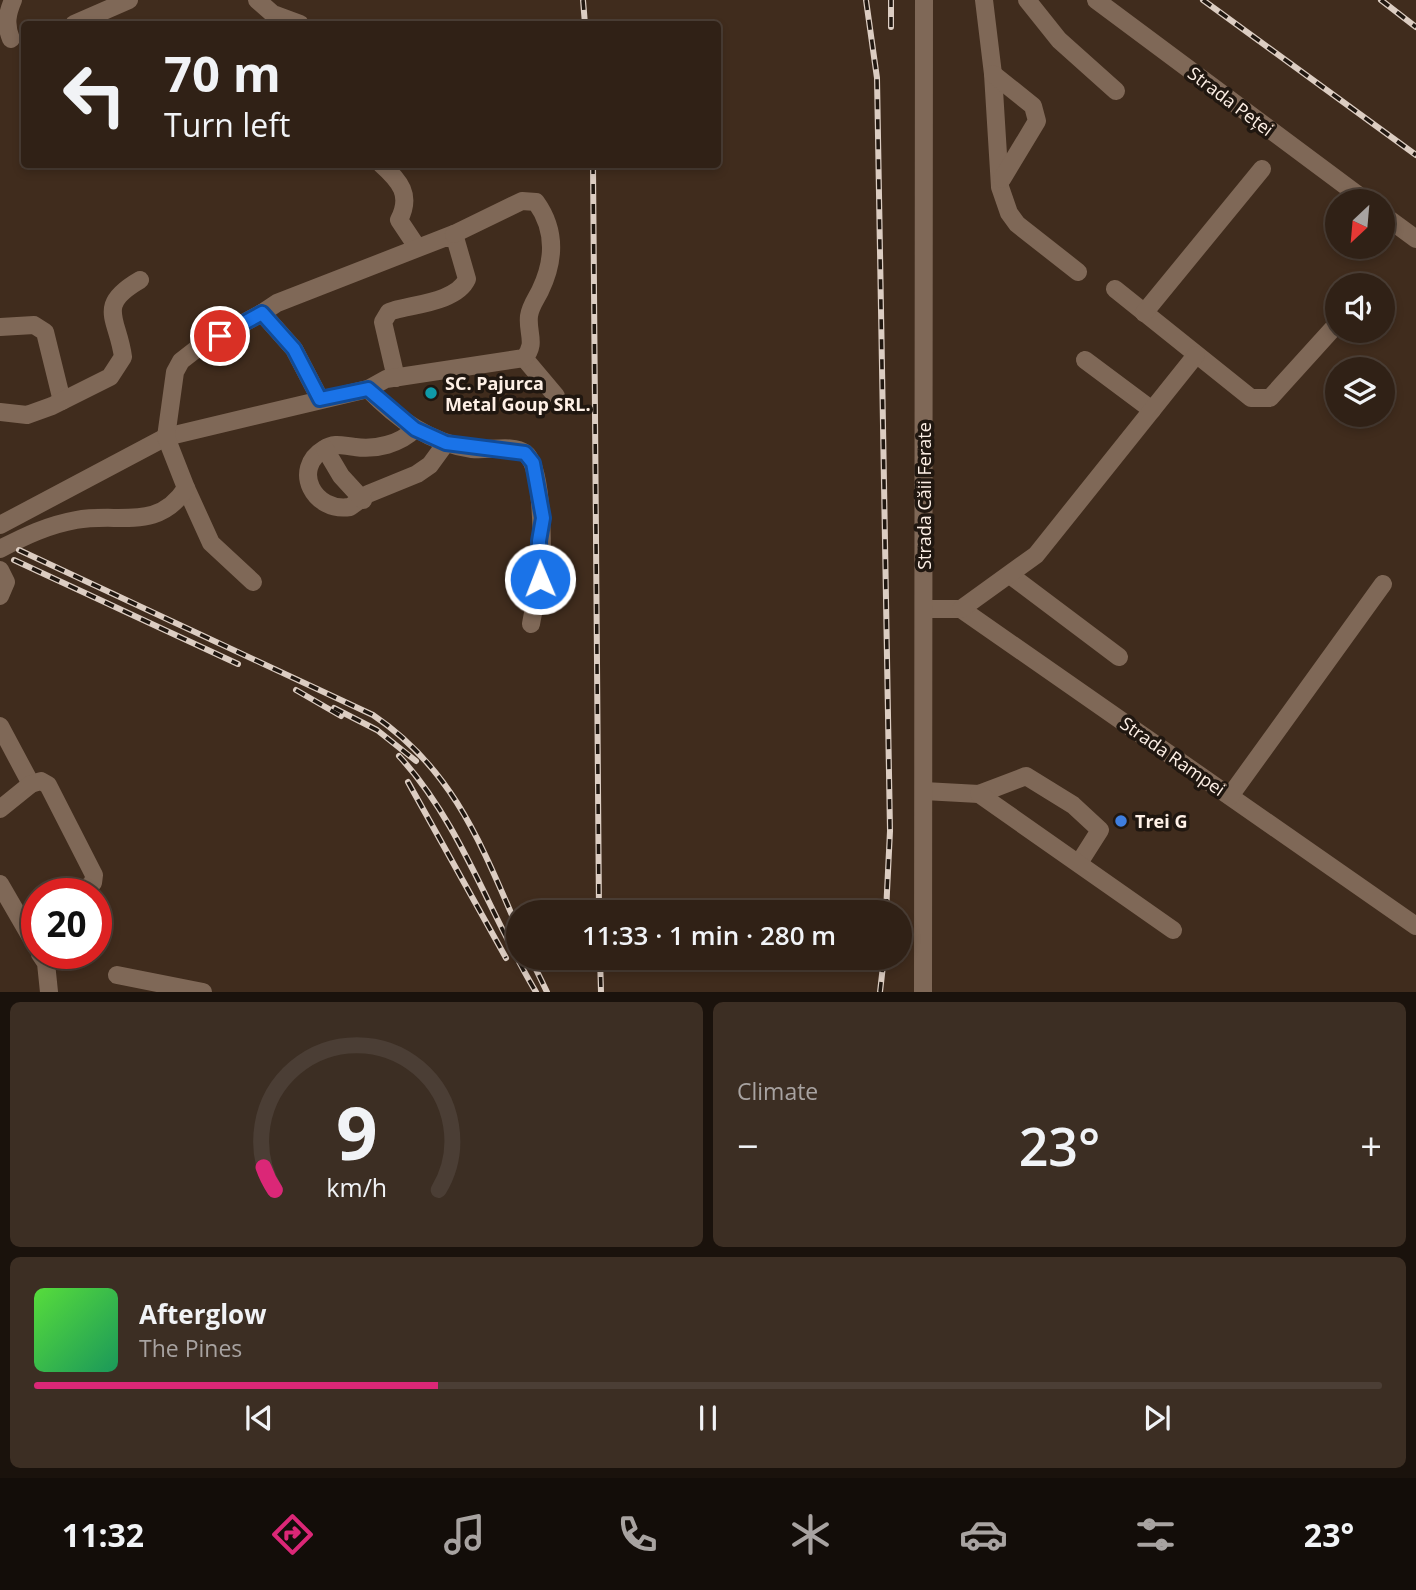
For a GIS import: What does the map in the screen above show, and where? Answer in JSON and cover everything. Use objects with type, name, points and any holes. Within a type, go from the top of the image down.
[{"type":"street","points":[[12,39],[7,28],[7,13],[13,0]]},
{"type":"street","points":[[81,21],[129,0]]},
{"type":"street","points":[[257,0],[273,14],[292,21]]},
{"type":"street","name":"Strada Căii Ferate","points":[[923,992],[924,0]]},
{"type":"street","points":[[984,0],[993,75],[997,165],[1002,180]]},
{"type":"street","points":[[1027,0],[1051,32],[1116,91]]},
{"type":"street","name":"Strada Peței","points":[[1096,0],[1350,189]]},
{"type":"street","points":[[993,75],[1033,106],[1037,121],[1002,180],[1000,187],[1005,204],[1017,224],[1078,272]]},
{"type":"street","points":[[385,168],[401,183],[405,202],[400,220],[417,247]]},
{"type":"street","points":[[1144,313],[1262,170]]},
{"type":"street","points":[[253,582],[211,543],[166,437],[172,385],[181,361],[198,347],[277,303],[454,234],[522,201],[536,202],[548,223],[551,255],[529,318],[532,344],[524,358]]},
{"type":"street","points":[[1395,224],[1416,239]]},
{"type":"street","points":[[396,378],[383,322],[395,310],[452,294],[464,287],[467,279],[454,234]]},
{"type":"street","points":[[0,412],[27,415],[110,377],[120,365],[122,344],[111,321],[113,304],[122,291],[140,280]]},
{"type":"street","points":[[1115,289],[1251,398],[1270,398],[1325,337]]},
{"type":"street","points":[[262,313],[294,349],[320,399]]},
{"type":"street","points":[[0,327],[34,325],[45,332],[62,401]]},
{"type":"street","points":[[923,609],[961,609],[1036,555],[1196,355]]},
{"type":"street","points":[[0,524],[166,437],[368,389],[386,379],[524,358]]},
{"type":"street","points":[[524,358],[556,396]]},
{"type":"street","points":[[1085,360],[1152,410]]},
{"type":"street","points":[[368,389],[415,429],[446,443],[475,449],[514,449],[525,453],[533,463],[543,518],[539,541],[542,566],[531,624]]},
{"type":"street","points":[[415,429],[399,442],[355,447],[340,444],[325,449],[310,466],[309,481],[315,496],[327,506],[342,509],[363,500],[368,494],[424,470],[446,443]]},
{"type":"street","points":[[325,449],[341,476],[363,500]]},
{"type":"street","points":[[0,549],[32,531],[75,520],[149,518],[166,508],[186,488]]},
{"type":"street","points":[[0,570],[6,582],[0,596]]},
{"type":"street","points":[[1010,575],[1119,657]]},
{"type":"street","points":[[1230,796],[1383,584]]},
{"type":"street","name":"Strada Rampei","points":[[961,609],[1416,926]]},
{"type":"street","points":[[0,726],[31,784]]},
{"type":"street","points":[[924,791],[979,794],[1026,776],[1044,785],[1100,830],[1079,863]]},
{"type":"street","points":[[0,809],[31,784],[41,781],[48,785],[94,878]]},
{"type":"street","points":[[979,794],[1173,930]]},
{"type":"street","points":[[0,884],[21,910]]},
{"type":"street","points":[[47,969],[50,992]]},
{"type":"street","points":[[117,975],[203,992]]},
{"type":"railway","points":[[583,0],[585,21]]},
{"type":"railway","points":[[866,0],[877,78],[890,831],[887,900]]},
{"type":"railway","points":[[891,0],[891,27]]},
{"type":"railway","points":[[1203,0],[1416,155]]},
{"type":"railway","points":[[1381,0],[1416,27]]},
{"type":"railway","points":[[593,168],[599,900]]},
{"type":"railway","points":[[19,550],[373,715],[401,736],[444,784],[477,838],[506,901]]},
{"type":"railway","points":[[14,560],[238,664]]},
{"type":"railway","points":[[296,690],[341,716]]},
{"type":"railway","points":[[334,708],[377,730],[416,761]]},
{"type":"railway","points":[[399,756],[440,810],[536,992]]},
{"type":"railway","points":[[408,782],[506,958]]},
{"type":"railway","points":[[536,970],[547,992]]},
{"type":"railway","points":[[600,970],[601,992]]},
{"type":"railway","points":[[880,992],[883,970]]},
{"type":"place","name":"SC. Pajurca Metal Goup SRL.","points":[[431,393]]},
{"type":"place","name":"Trei G","points":[[1121,821]]},
{"type":"route","points":[[220,336],[262,313],[294,349],[320,399],[368,389],[383,405],[415,429],[446,443],[475,449],[514,449],[525,453],[533,463],[543,518],[539,541],[542,566],[540,579]]}]
